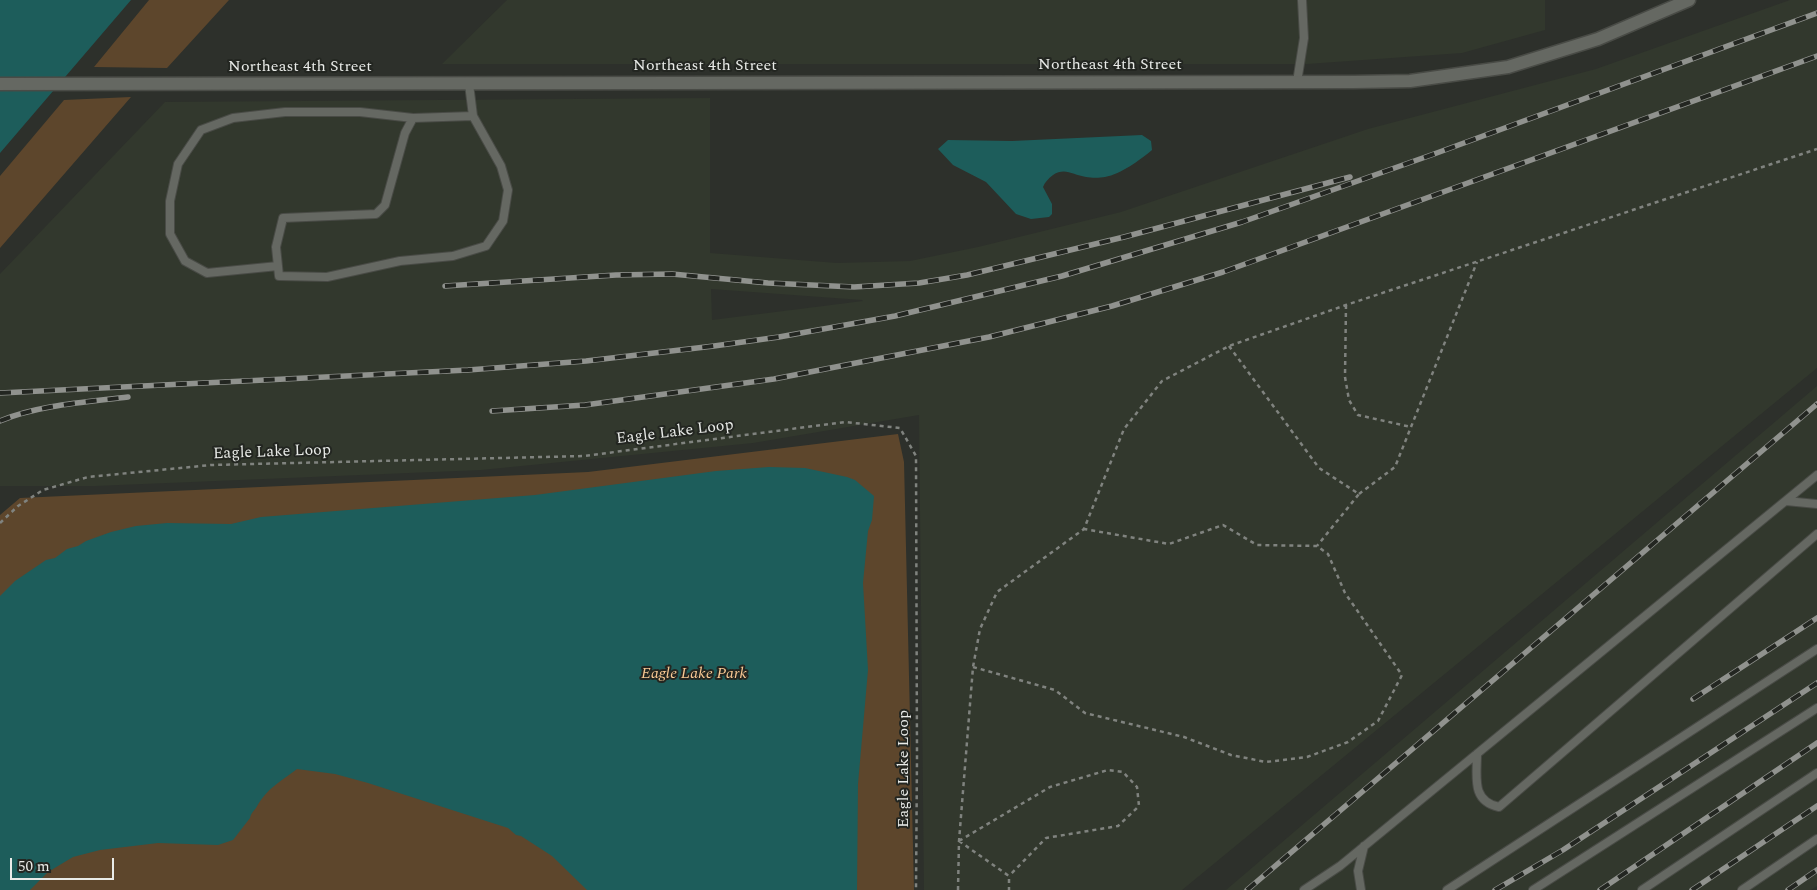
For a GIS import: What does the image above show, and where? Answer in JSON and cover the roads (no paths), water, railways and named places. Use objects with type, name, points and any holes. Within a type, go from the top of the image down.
[{"type":"street","name":"Northeast 4th Street","points":[[0,84],[1297,82],[1410,80],[1508,66],[1544,56],[1598,39],[1689,0]]},
{"type":"lane","points":[[1297,82],[1304,38],[1302,0]]},
{"type":"lane","points":[[414,118],[405,133],[385,205],[376,214],[283,218],[276,247],[279,276],[328,277],[400,262],[453,256],[486,246],[503,221],[508,190],[501,166],[473,116],[470,84]]},
{"type":"lane","points":[[278,266],[207,273],[185,262],[170,234],[170,202],[178,164],[201,130],[233,118],[285,112],[360,112],[414,118],[473,116]]},
{"type":"lane","points":[[1304,890],[1340,866],[1817,475]]},
{"type":"lane","points":[[1786,501],[1817,504]]},
{"type":"lane","points":[[1477,754],[1477,784],[1480,796],[1489,805],[1499,807],[1817,534]]},
{"type":"lane","points":[[1447,890],[1817,649]]},
{"type":"lane","points":[[1533,890],[1817,708]]},
{"type":"lane","points":[[1642,890],[1817,773]]},
{"type":"lane","points":[[1742,890],[1817,839]]},
{"type":"lane","points":[[1362,890],[1358,871],[1364,846]]},
{"type":"water","points":[[0,0],[131,0],[0,153]]},
{"type":"water","points":[[1142,135],[1151,141],[1152,150],[1124,170],[1098,178],[1065,172],[1053,175],[1043,187],[1052,204],[1052,214],[1049,217],[1031,219],[1016,214],[986,182],[953,165],[938,149],[948,140],[1012,141]]},
{"type":"water","name":"Eagle Lake Park","points":[[769,467],[805,468],[847,477],[855,480],[874,496],[872,520],[868,531],[863,583],[868,670],[858,784],[857,890],[587,890],[552,856],[521,836],[516,835],[508,828],[368,783],[335,774],[297,769],[265,795],[233,840],[218,845],[158,843],[100,850],[73,857],[48,872],[30,890],[0,890],[0,596],[15,581],[46,560],[55,558],[67,549],[78,546],[86,541],[136,526],[167,523],[231,524],[261,517],[535,495],[716,471]]},
{"type":"railway","points":[[0,393],[468,370],[586,361],[779,337],[895,316],[1062,276],[1242,222],[1434,154],[1817,13]]},
{"type":"railway","points":[[492,411],[585,405],[774,379],[989,337],[1112,306],[1223,272],[1817,56]]},
{"type":"railway","points":[[445,286],[616,275],[672,274],[768,283],[854,287],[919,283],[967,275],[1124,237],[1350,177]]},
{"type":"railway","points":[[0,421],[30,411],[128,397]]},
{"type":"railway","points":[[1247,890],[1817,404]]},
{"type":"railway","points":[[1693,699],[1817,618]]},
{"type":"railway","points":[[1495,890],[1563,850],[1817,683]]},
{"type":"railway","points":[[1600,890],[1817,743]]},
{"type":"railway","points":[[1692,890],[1817,806]]},
{"type":"railway","points":[[1788,890],[1817,870]]}]
